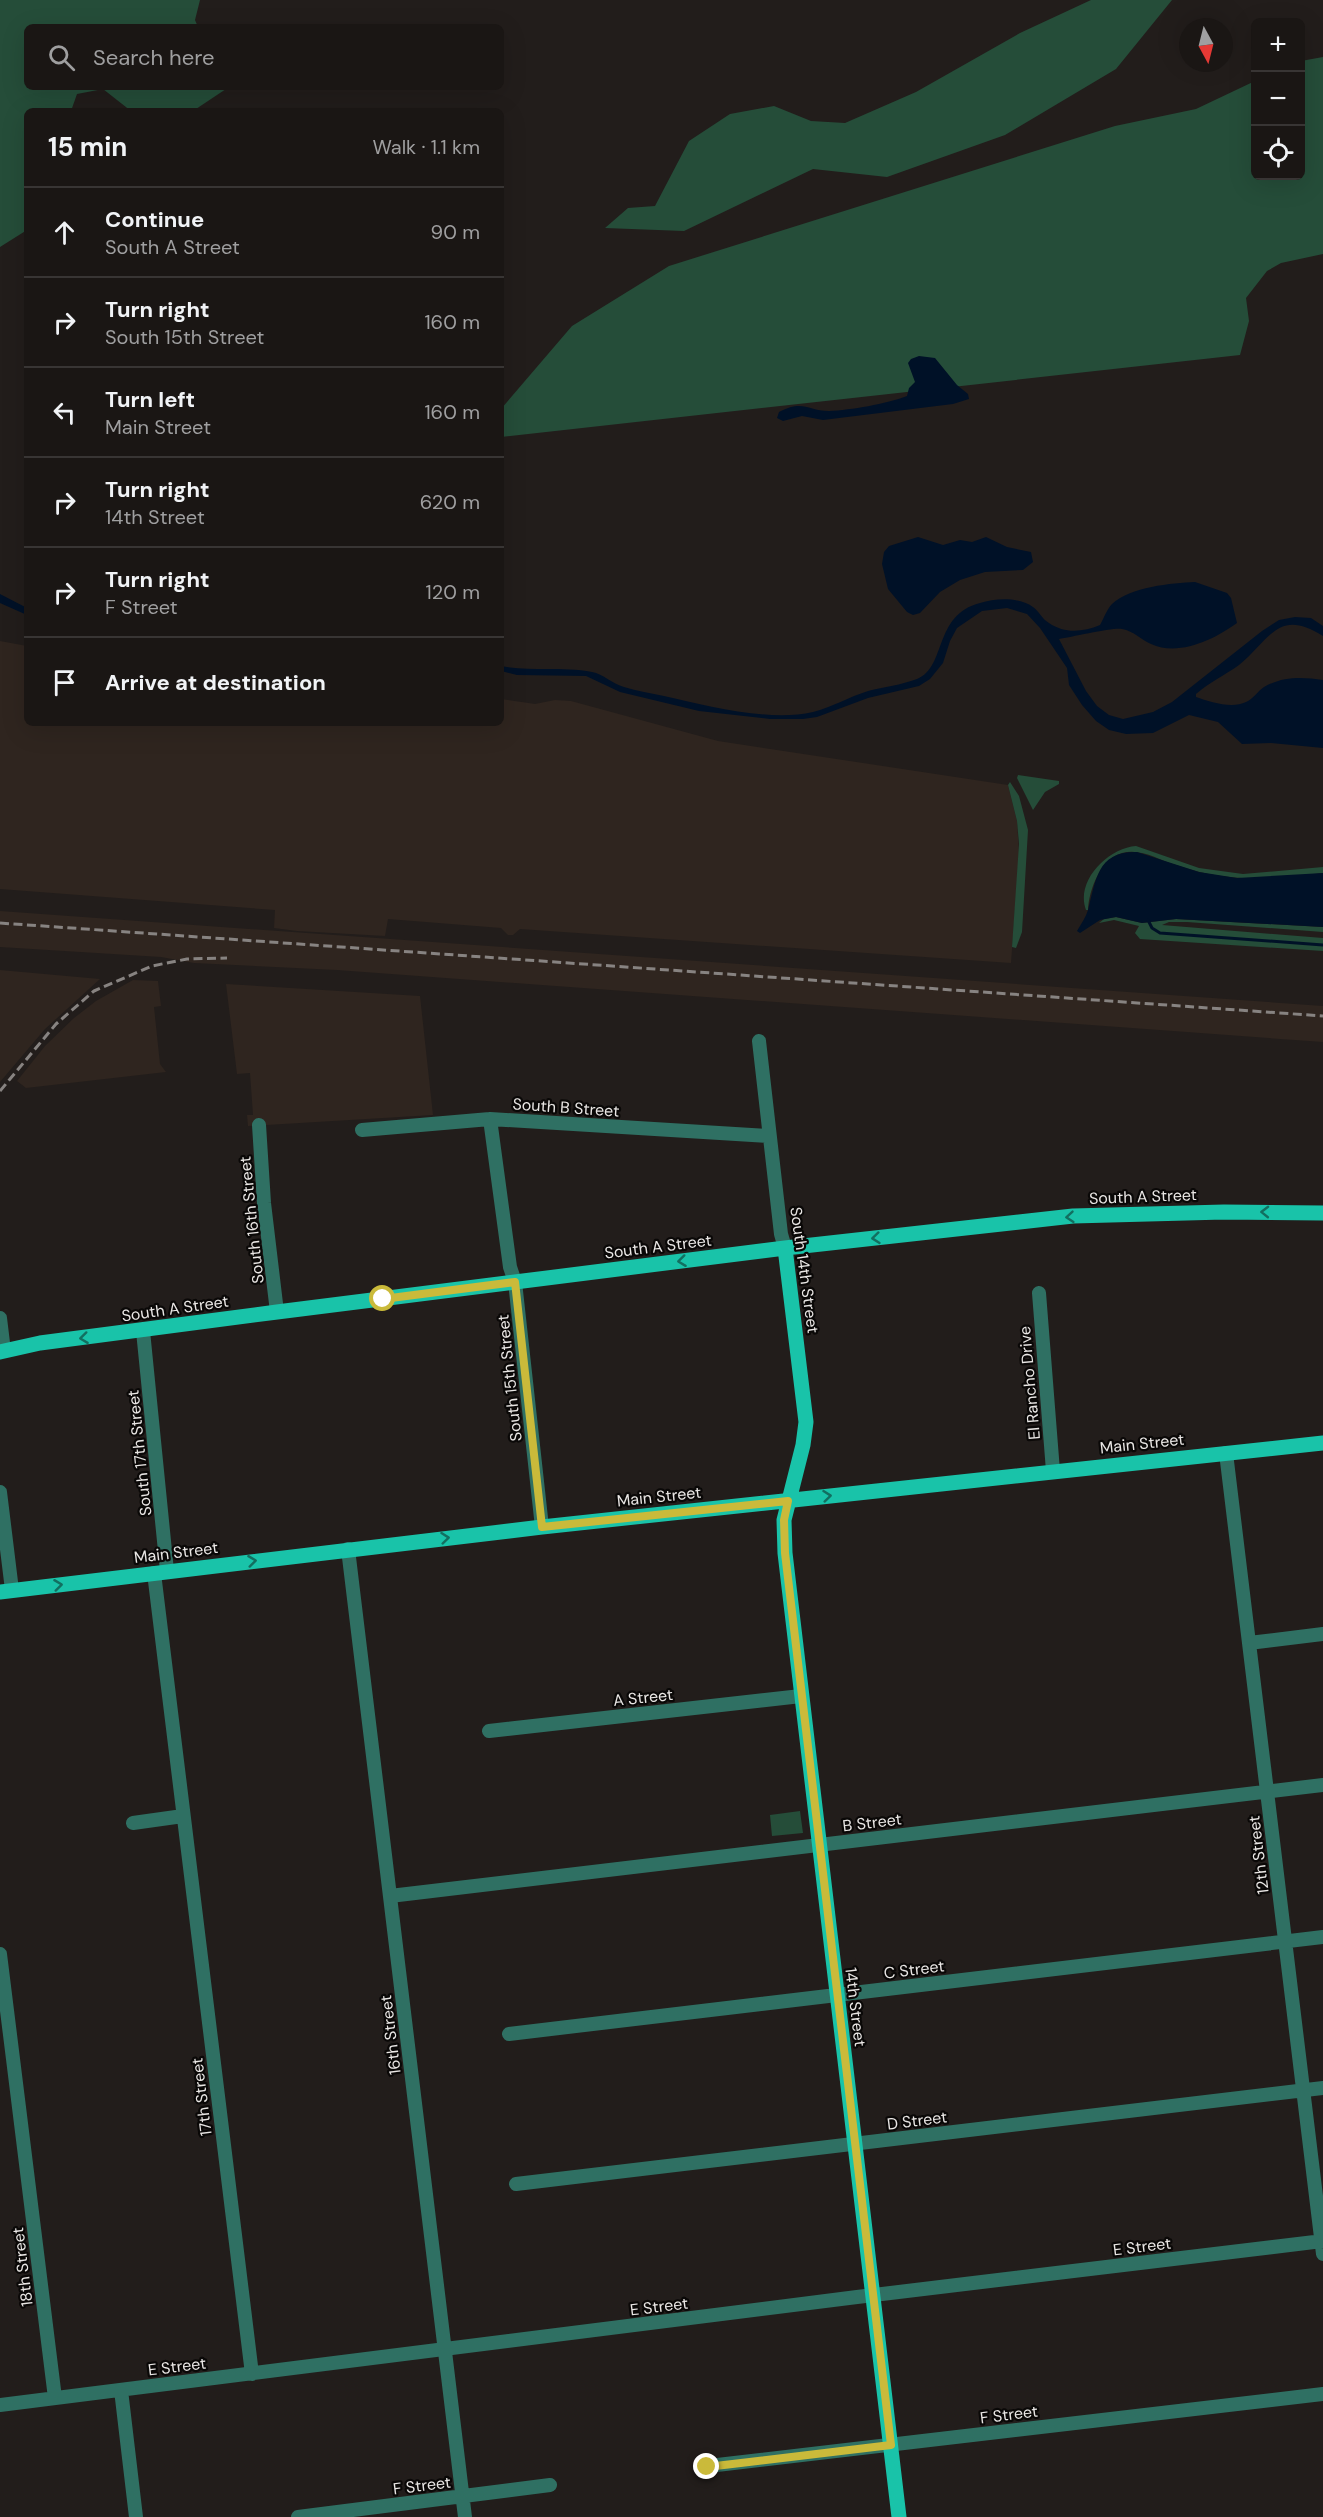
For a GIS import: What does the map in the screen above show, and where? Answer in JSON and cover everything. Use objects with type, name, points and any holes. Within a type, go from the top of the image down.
[{"type":"main road","name":"South A Street","points":[[2,1351],[40,1343],[515,1282],[785,1248],[1073,1216],[1224,1212],[1323,1213]]},
{"type":"main road","name":"South 14th Street","points":[[785,1248],[806,1422],[803,1445],[788,1501]]},
{"type":"main road","name":"Main Street","points":[[6,1591],[542,1527],[1323,1443]]},
{"type":"main road","name":"14th Street","points":[[788,1501],[784,1520],[785,1553],[899,2517]]},
{"type":"street","name":"South 14th Street","points":[[759,1041],[781,1234],[785,1248]]},
{"type":"street","name":"South B Street","points":[[362,1130],[490,1119],[769,1136]]},
{"type":"street","name":"South 15th Street","points":[[490,1119],[508,1258],[515,1282],[542,1527]]},
{"type":"street","name":"South 16th Street","points":[[260,1125],[264,1203],[277,1312]]},
{"type":"street","name":"El Rancho Drive","points":[[1039,1293],[1053,1471]]},
{"type":"street","points":[[0,1318],[2,1351]]},
{"type":"street","name":"South 17th Street","points":[[142,1331],[160,1572]]},
{"type":"street","name":"12th Street","points":[[1226,1453],[1322,2246]]},
{"type":"street","points":[[0,1492],[6,1591]]},
{"type":"street","name":"16th Street","points":[[348,1549],[465,2517]]},
{"type":"street","name":"17th Street","points":[[160,1572],[183,1816],[252,2374]]},
{"type":"street","points":[[1249,1643],[1323,1634]]},
{"type":"street","name":"A Street","points":[[489,1731],[801,1696]]},
{"type":"street","name":"B Street","points":[[390,1896],[1323,1785]]},
{"type":"street","points":[[133,1823],[183,1816]]},
{"type":"street","name":"C Street","points":[[509,2034],[1323,1937]]},
{"type":"street","name":"18th Street","points":[[0,1953],[55,2398]]},
{"type":"street","name":"D Street","points":[[516,2184],[1323,2088]]},
{"type":"street","name":"E Street","points":[[0,2405],[873,2295],[1322,2246]]},
{"type":"street","points":[[121,2390],[136,2517]]},
{"type":"street","name":"F Street","points":[[700,2468],[1323,2394]]},
{"type":"street","name":"F Street","points":[[298,2517],[550,2485]]},
{"type":"shaded area","points":[[0,641],[24,645],[24,726],[504,726],[504,699],[535,704],[555,700],[571,701],[718,741],[1008,785],[1017,821],[1019,853],[1011,963],[520,929],[513,935],[508,935],[501,928],[388,919],[385,936],[297,931],[274,928],[275,910],[0,889]]},
{"type":"shaded area","points":[[0,911],[1323,1006],[1323,1042],[337,970],[194,963],[161,957],[0,947]]},
{"type":"shaded area","points":[[0,970],[100,979],[45,1029],[0,1082]]},
{"type":"shaded area","points":[[133,980],[158,981],[161,1006],[154,1007],[160,1064],[166,1072],[26,1088],[17,1081],[45,1046],[74,1018],[96,1001]]},
{"type":"shaded area","points":[[226,984],[420,996],[433,1115],[248,1126],[247,1115],[253,1115],[250,1073],[237,1074]]},
{"type":"green space","points":[[0,0],[200,0],[195,20],[197,24],[24,24],[24,90],[98,90],[77,94],[72,108],[24,108],[24,232],[0,247]]},
{"type":"green space","points":[[1091,0],[1172,0],[1116,69],[1005,135],[887,177],[813,169],[684,231],[605,228],[628,208],[655,206],[689,141],[730,114],[774,106],[811,121],[845,123],[916,92],[1020,33]]},
{"type":"green space","points":[[1323,57],[1323,254],[1281,263],[1267,271],[1246,298],[1249,321],[1240,355],[504,437],[504,405],[572,326],[669,266],[1115,126],[1196,109],[1251,83],[1251,180],[1305,180],[1305,60]]},
{"type":"green space","points":[[104,90],[224,90],[198,108],[127,108]]},
{"type":"green space","points":[[1018,775],[1059,781],[1059,784],[1045,792],[1033,810],[1017,778]]},
{"type":"green space","points":[[1010,782],[1019,796],[1028,830],[1022,932],[1016,948],[1012,947],[1019,844],[1017,821],[1008,785]]},
{"type":"green space","points":[[1136,846],[1199,868],[1243,874],[1323,867],[1323,873],[1272,878],[1234,877],[1193,870],[1143,853],[1122,853],[1108,861],[1102,868],[1091,893],[1088,910],[1086,910],[1085,888],[1096,868],[1115,853]]},
{"type":"green space","points":[[1116,917],[1142,923],[1176,919],[1323,927],[1323,932],[1187,922],[1169,922],[1162,925],[1323,938],[1323,951],[1140,939],[1135,933],[1139,926],[1114,920],[1099,923],[1104,919]]},
{"type":"green space","points":[[800,1811],[803,1833],[772,1836],[770,1815]]},
{"type":"water","points":[[919,356],[935,358],[957,385],[968,394],[969,399],[953,404],[823,420],[802,416],[783,421],[777,418],[779,412],[794,406],[829,411],[879,404],[907,396],[909,388],[915,382],[908,363]]},
{"type":"water","points":[[918,537],[943,545],[960,540],[972,542],[986,537],[1007,547],[1031,552],[1033,562],[1023,570],[985,572],[960,580],[940,592],[920,613],[913,615],[907,612],[888,589],[882,564],[884,552],[889,546]]},
{"type":"water","points":[[1195,582],[1227,593],[1231,598],[1237,623],[1208,640],[1185,647],[1173,648],[1151,644],[1122,629],[1059,639],[1086,691],[1097,706],[1109,715],[1123,719],[1153,712],[1172,702],[1279,620],[1295,617],[1311,618],[1323,626],[1323,636],[1308,628],[1295,625],[1276,630],[1239,665],[1201,690],[1196,697],[1214,703],[1234,705],[1249,701],[1264,687],[1278,681],[1301,678],[1323,680],[1323,748],[1271,743],[1242,744],[1218,722],[1189,715],[1153,733],[1126,734],[1109,730],[1096,721],[1082,705],[1069,685],[1067,668],[1040,628],[1027,614],[1007,608],[982,611],[957,628],[943,663],[930,679],[919,686],[868,698],[817,717],[803,719],[770,719],[699,711],[620,692],[586,676],[517,675],[504,672],[504,666],[581,670],[596,673],[620,686],[699,704],[738,712],[796,715],[820,710],[868,691],[917,679],[933,664],[947,629],[955,618],[965,609],[980,603],[1000,599],[1021,601],[1033,607],[1055,627],[1081,630],[1100,625],[1112,604],[1120,598],[1140,590]]},
{"type":"water","points":[[0,594],[24,606],[24,614],[0,603]]},
{"type":"water","points":[[1137,852],[1199,872],[1237,878],[1323,873],[1323,927],[1176,919],[1142,923],[1116,917],[1100,920],[1080,933],[1077,931],[1087,913],[1100,869],[1114,856]]},
{"type":"waterway","points":[[1148,920],[1152,928],[1160,933],[1323,945]]},
{"type":"railway","points":[[0,923],[1323,1016]]},
{"type":"railway","points":[[0,1091],[56,1024],[94,991],[152,966],[187,959],[227,958]]},
{"type":"route","points":[[383,1299],[515,1282],[542,1527],[788,1501],[784,1520],[785,1553],[891,2445],[707,2467]]}]
